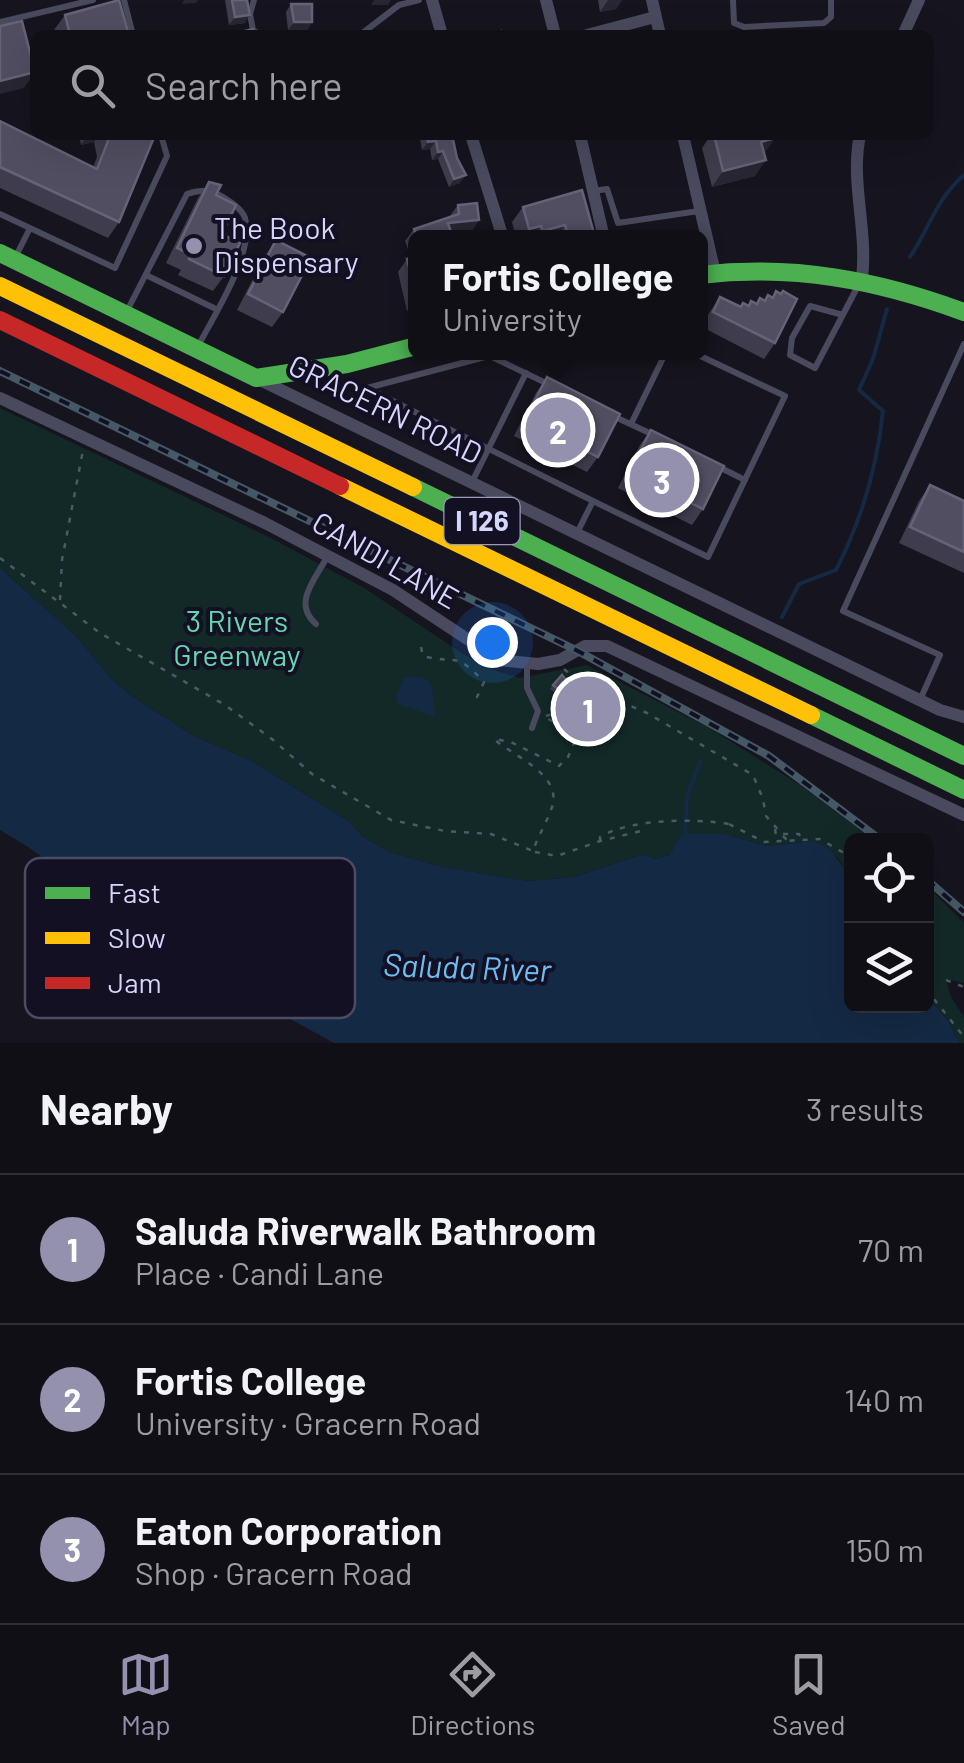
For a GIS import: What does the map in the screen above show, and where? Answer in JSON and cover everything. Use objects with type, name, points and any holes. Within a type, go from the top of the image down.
[{"type":"main road","name":"GRACERN ROAD","points":[[7,256],[256,378]]},
{"type":"main road","points":[[708,277],[796,271],[862,278],[964,312]]},
{"type":"main road","name":"I 126","points":[[0,286],[964,756]]},
{"type":"main road","name":"I 126","points":[[0,320],[964,790]]},
{"type":"main road","points":[[256,378],[347,364],[408,348]]},
{"type":"main road","points":[[850,702],[964,742]]},
{"type":"street","points":[[432,0],[441,30]]},
{"type":"street","points":[[546,0],[554,30]]},
{"type":"street","points":[[652,0],[659,30]]},
{"type":"street","points":[[905,30],[919,0]]},
{"type":"street","points":[[607,30],[655,17]]},
{"type":"street","points":[[474,140],[501,230]]},
{"type":"street","points":[[581,140],[602,230]]},
{"type":"street","points":[[684,140],[701,230]]},
{"type":"street","points":[[860,140],[857,171],[865,235],[862,278]]},
{"type":"street","name":"GRACERN ROAD","points":[[256,378],[920,700],[964,717]]},
{"type":"street","name":"CANDI LANE","points":[[0,398],[328,556],[411,601],[499,660],[527,665],[556,661],[585,646],[607,646],[964,815]]},
{"type":"lane","points":[[0,22],[93,0]]},
{"type":"lane","points":[[124,0],[132,30]]},
{"type":"lane","points":[[253,30],[250,14],[254,0]]},
{"type":"lane","points":[[366,30],[399,5],[419,0]]},
{"type":"lane","points":[[733,0],[734,23],[744,28],[824,23],[831,17],[831,0]]},
{"type":"lane","points":[[16,18],[21,35]]},
{"type":"lane","points":[[0,214],[115,268],[167,156],[162,140]]},
{"type":"lane","points":[[126,314],[187,194],[200,189],[215,193],[234,203],[245,218],[245,252],[197,349]]},
{"type":"lane","points":[[593,191],[607,189],[618,223],[700,211]]},
{"type":"lane","points":[[7,256],[29,230]]},
{"type":"lane","points":[[146,275],[216,309]]},
{"type":"lane","points":[[843,315],[810,306],[792,338],[790,355],[814,368],[843,315],[862,278]]},
{"type":"lane","points":[[920,700],[940,655],[843,611],[964,344]]},
{"type":"lane","points":[[476,360],[367,388],[708,557],[784,396],[708,360]]},
{"type":"lane","points":[[499,360],[561,390]]},
{"type":"lane","points":[[631,424],[662,360]]},
{"type":"lane","points":[[471,483],[526,373]]},
{"type":"lane","points":[[596,407],[663,440]]},
{"type":"lane","points":[[712,464],[745,480]]},
{"type":"lane","points":[[576,534],[593,501]]},
{"type":"lane","points":[[316,624],[304,606],[328,556]]},
{"type":"lane","points":[[527,665],[527,688],[538,711],[532,728]]},
{"type":"path","points":[[60,601],[62,560],[86,438]]},
{"type":"path","points":[[0,558],[100,633],[225,705],[312,774],[391,820],[444,831],[490,834],[533,852],[558,856],[639,829],[684,821],[724,823],[764,842],[820,839],[844,853]]},
{"type":"path","points":[[421,647],[423,656],[455,658],[466,664],[484,682],[477,697],[480,698]]},
{"type":"path","points":[[556,661],[584,686],[647,714],[752,775],[766,816],[790,843]]},
{"type":"path","points":[[568,702],[577,709],[546,717],[577,736]]},
{"type":"path","points":[[533,852],[554,801],[551,787],[520,756],[494,739],[511,742],[556,766],[572,750],[586,716]]},
{"type":"path","points":[[564,746],[572,750]]},
{"type":"path","points":[[775,828],[777,842]]},
{"type":"path","points":[[782,834],[799,834],[799,842]]},
{"type":"path","points":[[946,980],[964,987]]},
{"type":"path","points":[[934,999],[964,1037]]},
{"type":"green space","name":"3 Rivers Greenway","points":[[0,408],[273,539],[364,588],[483,667],[520,678],[587,665],[709,728],[800,785],[864,833],[844,833],[844,868],[837,857],[812,841],[767,846],[725,834],[680,835],[670,855],[653,859],[644,854],[574,877],[528,881],[439,866],[389,852],[362,836],[350,822],[250,760],[194,736],[132,696],[74,634],[0,568]]},
{"type":"green space","points":[[934,893],[964,923],[964,983],[946,979],[951,997],[964,1017],[964,1043],[960,1043],[934,1004]]},
{"type":"water","name":"Saluda River","points":[[0,568],[74,634],[132,696],[194,736],[250,760],[350,822],[362,836],[389,852],[439,866],[528,881],[574,877],[644,854],[654,859],[670,855],[680,835],[685,834],[725,834],[767,846],[812,841],[830,849],[844,868],[844,1013],[934,1013],[934,1004],[960,1043],[334,1043],[288,1018],[355,1018],[355,858],[43,858],[0,830]]},
{"type":"water","points":[[404,678],[427,679],[432,687],[435,717],[398,704],[396,697]]},
{"type":"building","points":[[119,0],[128,30],[69,30],[65,15]]},
{"type":"building","points":[[232,0],[247,0],[250,15],[235,17]]},
{"type":"building","points":[[291,4],[312,4],[312,22],[294,22]]},
{"type":"building","points":[[22,21],[30,52],[30,73],[0,81],[0,26]]},
{"type":"building","points":[[0,121],[30,136],[30,140],[38,140],[97,169],[108,140],[153,140],[119,222],[0,167]]},
{"type":"building","points":[[427,140],[453,140],[466,175],[454,179],[436,141]]},
{"type":"building","points":[[715,140],[768,140],[761,142],[766,160],[723,171]]},
{"type":"building","points":[[209,182],[221,185],[216,195],[236,205],[222,234],[240,243],[224,276],[189,259],[192,255],[177,248]]},
{"type":"building","points":[[582,190],[593,230],[567,230],[565,225],[529,229],[523,207]]},
{"type":"building","points":[[477,203],[479,220],[448,223],[450,230],[414,230],[459,214],[458,205]]},
{"type":"building","points":[[276,240],[311,258],[283,312],[248,294]]},
{"type":"building","points":[[776,291],[797,299],[775,343],[713,312],[720,297],[741,307],[743,303],[749,306],[751,301],[757,304],[760,298],[765,301],[768,295],[773,298]]},
{"type":"building","points":[[547,377],[620,414],[598,457],[525,420]]},
{"type":"building","points":[[651,430],[724,466],[703,509],[629,472]]},
{"type":"building","points":[[930,485],[964,501],[964,552],[910,527]]},
{"type":"building","points":[[562,675],[576,692],[569,698],[553,685]]},
{"type":"building","points":[[587,698],[598,702],[594,712],[583,708]]},
{"type":"waterway","points":[[910,257],[940,204],[964,175]]},
{"type":"waterway","points":[[782,617],[799,584],[836,570],[861,513],[883,411],[859,390],[873,359],[887,309]]},
{"type":"waterway","points":[[685,839],[687,796],[700,762]]},
{"type":"railway","points":[[0,371],[576,650],[769,756],[871,833]]},
{"type":"railway","points":[[934,886],[964,912]]},
{"type":"traffic: fast","points":[[0,253],[256,378],[347,364],[408,348]]},
{"type":"traffic: fast","points":[[708,274],[768,272],[834,277],[899,291],[964,312]]},
{"type":"traffic: fast","points":[[413,487],[964,756]]},
{"type":"traffic: fast","points":[[811,715],[964,790]]},
{"type":"traffic: slow","points":[[0,286],[413,487]]},
{"type":"traffic: slow","points":[[340,486],[811,715]]},
{"type":"traffic: jam","points":[[0,320],[340,486]]},
{"type":"place","name":"The Book Dispensary","points":[[194,246]]},
{"type":"place","name":"Fortis College","points":[[558,430]]},
{"type":"place","name":"Eaton Corporation","points":[[662,480]]},
{"type":"place","name":"Saluda Riverwalk Bathroom","points":[[588,709]]}]
